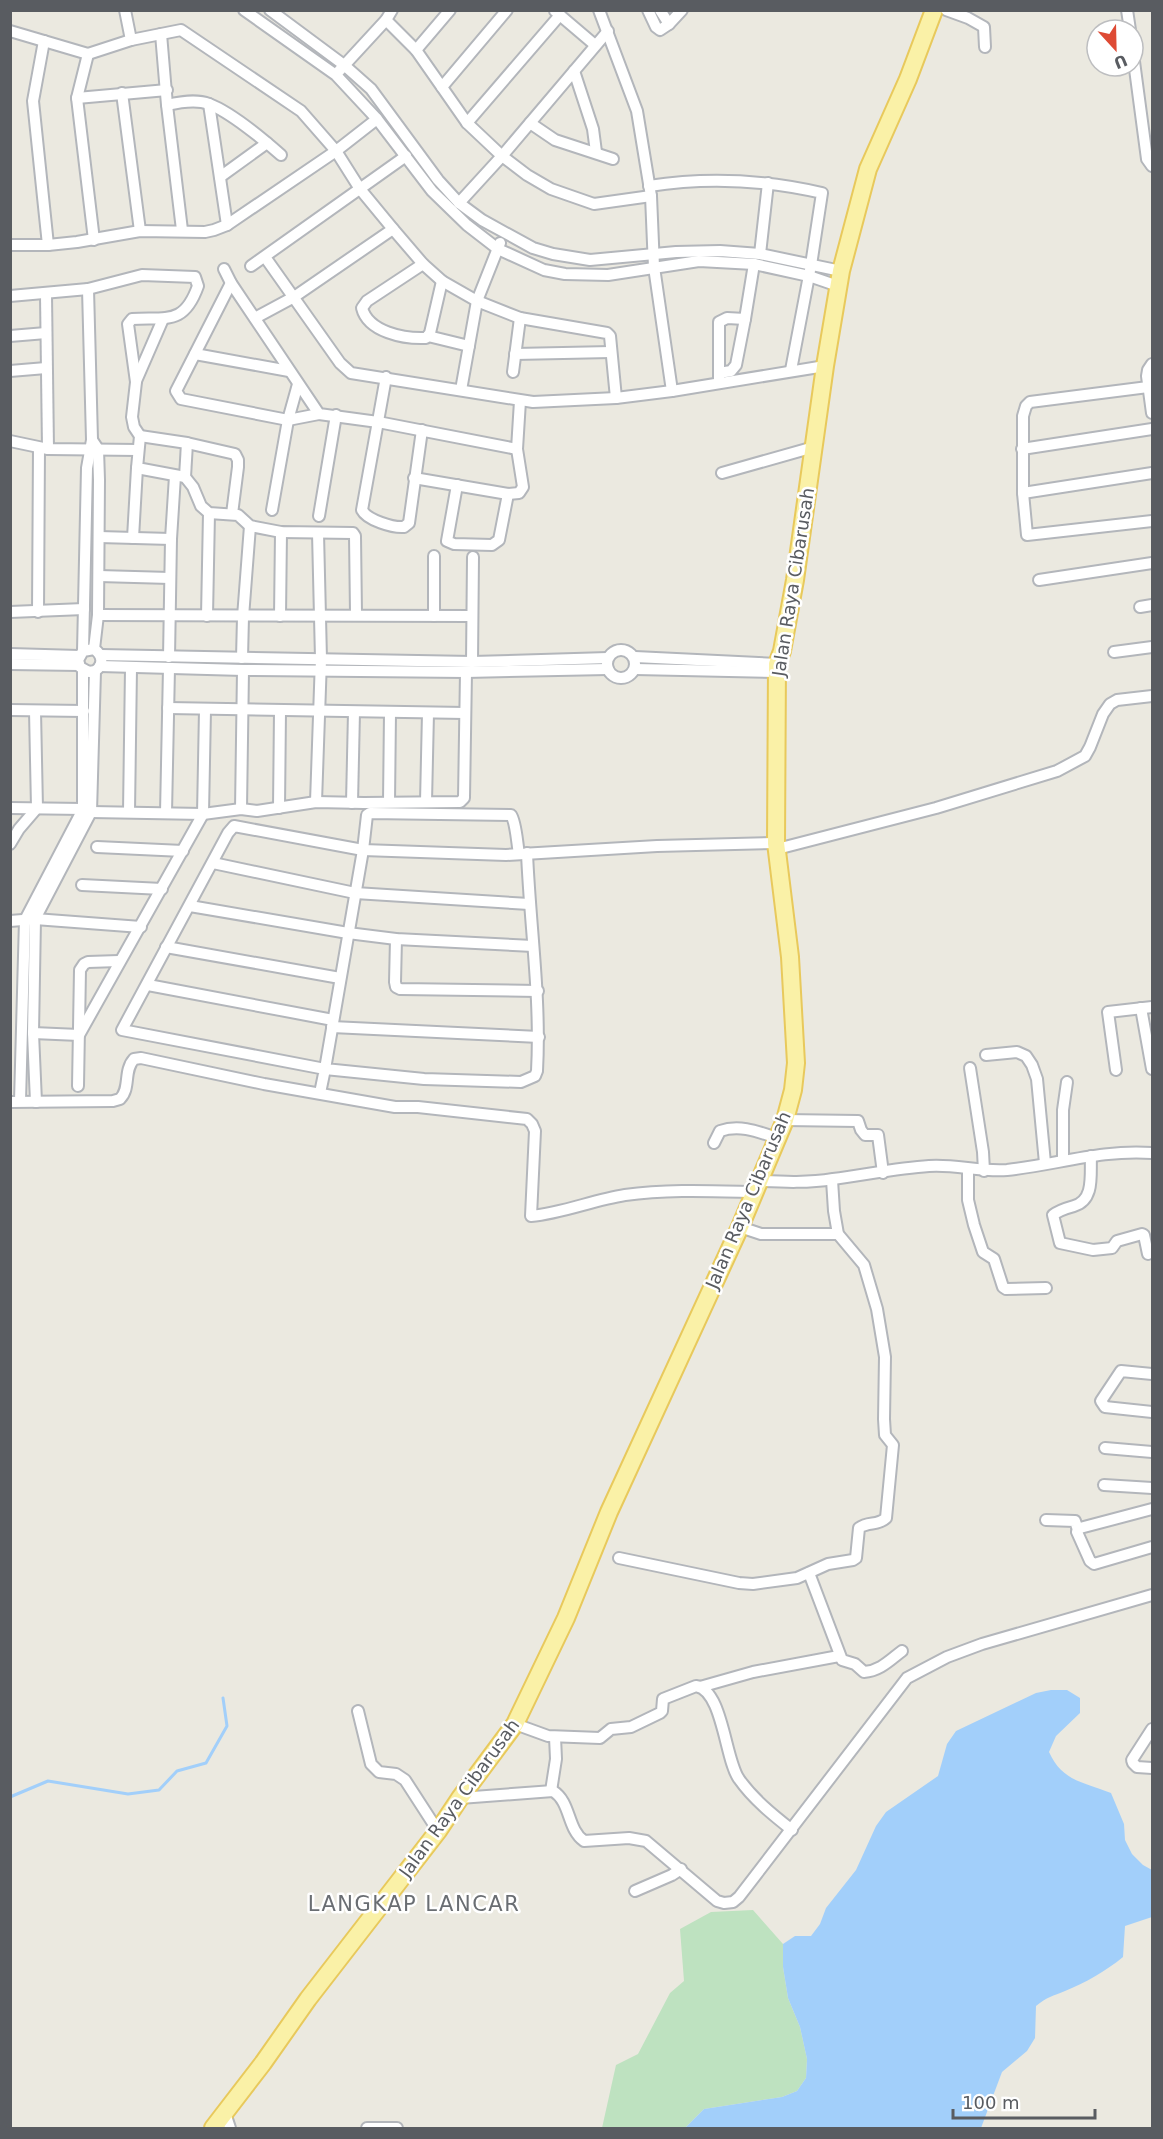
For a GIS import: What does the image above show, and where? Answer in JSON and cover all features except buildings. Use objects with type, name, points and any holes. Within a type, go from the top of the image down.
[{"type":"main road","name":"Jalan Raya Cibarusah","points":[[213,2128],[227,2121],[335,1964],[438,1831],[515,1724],[566,1618],[609,1512],[740,1227],[785,1120],[793,1090],[796,1063],[790,957],[777,846],[777,668],[795,580],[825,366],[840,279],[868,168],[908,79],[934,10]]},
{"type":"street","points":[[125,10],[131,40]]},
{"type":"street","points":[[244,10],[336,75],[377,120],[432,191],[452,212],[498,249],[544,270],[565,274],[608,275],[699,261],[754,264],[810,271]]},
{"type":"street","points":[[270,10],[344,65],[371,89],[438,180],[459,203],[504,234],[533,248],[573,258],[611,260],[698,251],[759,254],[840,279]]},
{"type":"street","points":[[416,50],[450,10]]},
{"type":"street","points":[[442,87],[507,10]]},
{"type":"street","points":[[599,10],[637,111],[650,191],[654,267],[672,391]]},
{"type":"street","points":[[648,10],[657,29],[663,29],[682,10]]},
{"type":"street","points":[[660,10],[669,24]]},
{"type":"street","points":[[946,10],[984,27],[985,47]]},
{"type":"street","points":[[467,123],[557,13],[595,45]]},
{"type":"street","points":[[336,75],[389,15],[467,123],[526,175],[551,189],[594,204],[650,191],[673,182],[768,183],[822,193],[791,370]]},
{"type":"street","points":[[10,31],[88,54],[131,40],[181,30],[300,111],[336,151],[360,189],[393,229],[423,264],[442,281],[477,301],[520,318],[607,333],[610,336],[616,398]]},
{"type":"street","points":[[459,203],[608,31]]},
{"type":"street","points":[[161,34],[182,230]]},
{"type":"street","points":[[44,41],[33,101],[48,245]]},
{"type":"street","points":[[88,54],[77,98],[94,240]]},
{"type":"street","points":[[574,70],[593,129],[596,152]]},
{"type":"street","points":[[1136,78],[1148,159],[1152,166]]},
{"type":"street","points":[[77,98],[166,90]]},
{"type":"street","points":[[122,93],[140,231]]},
{"type":"street","points":[[167,105],[182,102],[209,104],[240,122],[281,155]]},
{"type":"street","points":[[209,104],[227,225]]},
{"type":"street","points":[[10,244],[48,245],[94,240],[140,231],[205,232],[214,230],[227,225],[336,151],[377,120]]},
{"type":"street","points":[[530,123],[555,140],[613,159]]},
{"type":"street","points":[[220,177],[267,143]]},
{"type":"street","points":[[251,266],[406,156]]},
{"type":"street","points":[[759,254],[768,183]]},
{"type":"street","points":[[255,318],[294,297],[393,229]]},
{"type":"street","points":[[461,390],[477,301],[504,234]]},
{"type":"street","points":[[265,257],[345,369],[351,373],[533,402],[616,398],[672,391],[719,378],[825,366]]},
{"type":"street","points":[[423,264],[367,301],[362,308],[366,317],[377,328],[384,331],[418,338],[428,336],[469,346]]},
{"type":"street","points":[[719,378],[736,365],[754,264]]},
{"type":"street","points":[[224,269],[231,283],[320,414]]},
{"type":"street","points":[[10,296],[88,290],[142,275],[195,277],[198,286],[192,302],[184,311],[163,319],[134,319],[129,322],[136,382],[132,417],[134,427],[140,436],[134,538]]},
{"type":"street","points":[[428,336],[442,281]]},
{"type":"street","points":[[231,283],[176,391],[181,399],[288,420],[320,414],[336,415],[517,449]]},
{"type":"street","points":[[87,811],[84,711],[89,660],[98,615],[99,576],[88,290]]},
{"type":"street","points":[[38,612],[46,368],[46,294]]},
{"type":"street","points":[[513,372],[520,318]]},
{"type":"street","points":[[719,378],[719,322],[728,318],[745,319]]},
{"type":"street","points":[[136,382],[163,319]]},
{"type":"street","points":[[10,336],[46,333]]},
{"type":"street","points":[[515,354],[611,352]]},
{"type":"street","points":[[195,354],[289,370]]},
{"type":"street","points":[[1152,364],[1148,370],[1152,413]]},
{"type":"street","points":[[10,371],[46,368]]},
{"type":"street","points":[[386,377],[362,510],[367,517],[398,528],[409,523],[422,430]]},
{"type":"street","points":[[272,510],[288,420],[298,384]]},
{"type":"street","points":[[1148,387],[1030,402],[1024,411],[1023,493],[1027,535],[1152,521]]},
{"type":"street","points":[[414,478],[508,494],[519,493],[523,487],[517,449],[519,401]]},
{"type":"street","points":[[319,516],[336,415]]},
{"type":"street","points":[[1022,449],[1152,429]]},
{"type":"street","points":[[140,436],[226,450],[235,454],[238,460],[232,514]]},
{"type":"street","points":[[10,441],[43,448],[93,446],[138,450]]},
{"type":"street","points":[[166,813],[171,539],[187,443]]},
{"type":"street","points":[[93,446],[84,609],[89,660],[87,811],[30,920],[16,1035],[15,1102],[120,1099],[126,1090],[127,1069],[134,1059],[141,1058],[264,1084],[394,1107],[418,1107],[527,1119],[535,1131],[531,1216],[547,1215],[596,1200],[627,1195],[832,1180],[936,1165],[984,1171],[1008,1170],[1090,1156],[1152,1153]]},
{"type":"street","points":[[722,473],[814,447]]},
{"type":"street","points":[[137,468],[180,476],[193,487],[201,506],[209,513],[232,514],[244,518],[250,526],[242,658]]},
{"type":"street","points":[[1023,493],[1152,473]]},
{"type":"street","points":[[457,485],[447,541],[454,544],[492,545],[496,543],[499,540],[508,494]]},
{"type":"street","points":[[207,616],[209,513]]},
{"type":"street","points":[[250,526],[281,532],[350,532],[355,536],[356,615]]},
{"type":"street","points":[[280,616],[281,532]]},
{"type":"street","points":[[316,802],[321,659],[318,533]]},
{"type":"street","points":[[99,537],[171,539]]},
{"type":"street","points":[[434,556],[434,616]]},
{"type":"street","points":[[472,662],[473,556]]},
{"type":"street","points":[[1039,580],[1152,563]]},
{"type":"street","points":[[99,576],[170,578]]},
{"type":"street","points":[[1140,607],[1152,605]]},
{"type":"street","points":[[10,612],[84,609]]},
{"type":"street","points":[[98,615],[472,616]]},
{"type":"street","points":[[1114,652],[1152,646]]},
{"type":"street","points":[[608,664],[613,652],[621,649],[629,651],[635,657],[777,668]]},
{"type":"street","points":[[10,654],[89,660],[169,662],[242,658],[608,664]]},
{"type":"street","points":[[608,664],[618,678],[625,678],[635,669],[635,657]]},
{"type":"street","points":[[10,664],[89,660],[130,668],[169,662],[243,670],[466,672],[608,664]]},
{"type":"street","points":[[129,812],[130,668]]},
{"type":"street","points":[[635,669],[777,668]]},
{"type":"street","points":[[241,809],[243,670]]},
{"type":"street","points":[[10,808],[203,814],[241,809],[257,811],[316,802],[460,802],[464,798],[466,672]]},
{"type":"street","points":[[320,1093],[325,1069],[356,892],[363,850],[367,816],[370,813],[511,814],[515,821],[515,833],[523,853],[529,904],[539,1037],[535,1076],[521,1082],[424,1079],[325,1069],[122,1029],[148,985],[228,832],[234,826],[363,850],[506,855],[523,853],[657,846],[777,846],[936,808],[1057,771],[1085,756],[1103,714],[1110,704],[1127,698],[1152,699]]},
{"type":"street","points":[[168,708],[465,713]]},
{"type":"street","points":[[10,710],[84,711]]},
{"type":"street","points":[[79,1035],[203,814],[205,710]]},
{"type":"street","points":[[10,844],[19,829],[37,808],[35,711]]},
{"type":"street","points":[[279,808],[280,711]]},
{"type":"street","points":[[352,802],[354,712]]},
{"type":"street","points":[[426,802],[428,712]]},
{"type":"street","points":[[389,802],[390,713]]},
{"type":"street","points":[[97,847],[183,851]]},
{"type":"street","points":[[213,863],[356,892],[529,904]]},
{"type":"street","points":[[82,885],[162,889]]},
{"type":"street","points":[[190,906],[396,939],[533,946]]},
{"type":"street","points":[[30,920],[36,1102]]},
{"type":"street","points":[[10,921],[30,920],[141,927]]},
{"type":"street","points":[[396,939],[394,982],[400,989],[537,991]]},
{"type":"street","points":[[166,947],[340,978]]},
{"type":"street","points":[[78,1086],[80,970],[88,962],[119,961]]},
{"type":"street","points":[[148,985],[332,1023],[539,1037]]},
{"type":"street","points":[[1116,1070],[1108,1012],[1147,1007],[1152,1069]]},
{"type":"street","points":[[33,1033],[79,1035]]},
{"type":"street","points":[[986,1054],[1017,1052],[1026,1056],[1032,1065],[1037,1079],[1045,1163]]},
{"type":"street","points":[[970,1068],[984,1171]]},
{"type":"street","points":[[1063,1160],[1063,1110],[1067,1082]]},
{"type":"street","points":[[785,1120],[858,1121],[865,1135],[878,1135],[883,1173]]},
{"type":"street","points":[[714,1143],[720,1131],[728,1128],[740,1128],[777,1138]]},
{"type":"street","points":[[1090,1156],[1090,1190],[1086,1200],[1057,1211],[1053,1215],[1059,1241],[1061,1244],[1093,1250],[1112,1248],[1118,1241],[1142,1234],[1145,1236],[1148,1254]]},
{"type":"street","points":[[968,1169],[968,1200],[974,1226],[983,1252],[994,1259],[1003,1287],[1006,1289],[1046,1288]]},
{"type":"street","points":[[619,1558],[748,1584],[797,1578],[834,1561],[856,1558],[859,1528],[865,1524],[880,1523],[886,1518],[893,1444],[885,1435],[885,1357],[868,1273],[860,1258],[838,1234],[832,1180]]},
{"type":"street","points":[[740,1227],[761,1234],[838,1234]]},
{"type":"street","points":[[1152,1374],[1121,1371],[1101,1401],[1105,1407],[1152,1412]]},
{"type":"street","points":[[1105,1448],[1152,1452]]},
{"type":"street","points":[[1104,1485],[1152,1488]]},
{"type":"street","points":[[1078,1530],[1152,1509]]},
{"type":"street","points":[[1046,1520],[1075,1521],[1090,1561],[1094,1564],[1152,1547]]},
{"type":"street","points":[[809,1573],[842,1660],[855,1664],[864,1672],[869,1672],[886,1664],[902,1651]]},
{"type":"street","points":[[460,1798],[551,1791],[559,1795],[564,1802],[575,1831],[584,1841],[639,1838],[646,1841],[717,1900],[724,1903],[733,1902],[792,1830],[907,1678],[947,1657],[982,1644],[1152,1595]]},
{"type":"street","points":[[515,1724],[548,1736],[594,1739],[603,1737],[611,1729],[631,1727],[660,1713],[663,1699],[696,1686],[700,1687],[753,1672],[839,1656]]},
{"type":"street","points":[[700,1687],[710,1696],[740,1780],[778,1820],[792,1830]]},
{"type":"street","points":[[358,1711],[371,1764],[379,1772],[396,1774],[405,1780],[438,1831]]},
{"type":"street","points":[[1152,1729],[1132,1760],[1134,1766],[1152,1768]]},
{"type":"street","points":[[551,1791],[556,1759],[555,1737]]},
{"type":"street","points":[[635,1891],[681,1869]]},
{"type":"street","points":[[367,2128],[397,2128]]},
{"type":"green space","points":[[753,1910],[783,1944],[783,1967],[788,1998],[800,2027],[807,2059],[806,2078],[797,2091],[782,2097],[704,2109],[685,2128],[602,2128],[616,2065],[638,2054],[670,1993],[684,1981],[680,1929],[711,1912]]},
{"type":"water","points":[[1067,1690],[1080,1698],[1080,1713],[1056,1736],[1049,1752],[1054,1762],[1067,1775],[1111,1793],[1124,1824],[1125,1840],[1132,1854],[1152,1870],[1152,1917],[1125,1926],[1123,1957],[1088,1980],[1036,2006],[1035,2038],[1027,2051],[1002,2072],[981,2128],[685,2128],[704,2109],[782,2097],[797,2091],[806,2078],[807,2059],[800,2027],[788,1998],[783,1967],[783,1944],[795,1936],[811,1936],[820,1924],[826,1908],[856,1870],[876,1826],[886,1812],[938,1776],[947,1744],[956,1731],[1036,1693]]},
{"type":"waterway","points":[[10,1797],[48,1781],[128,1794],[159,1790],[177,1771],[206,1763],[227,1726],[223,1698]]},
{"type":"district","name":"LANGKAP LANCAR","points":[[414,1904]]}]
